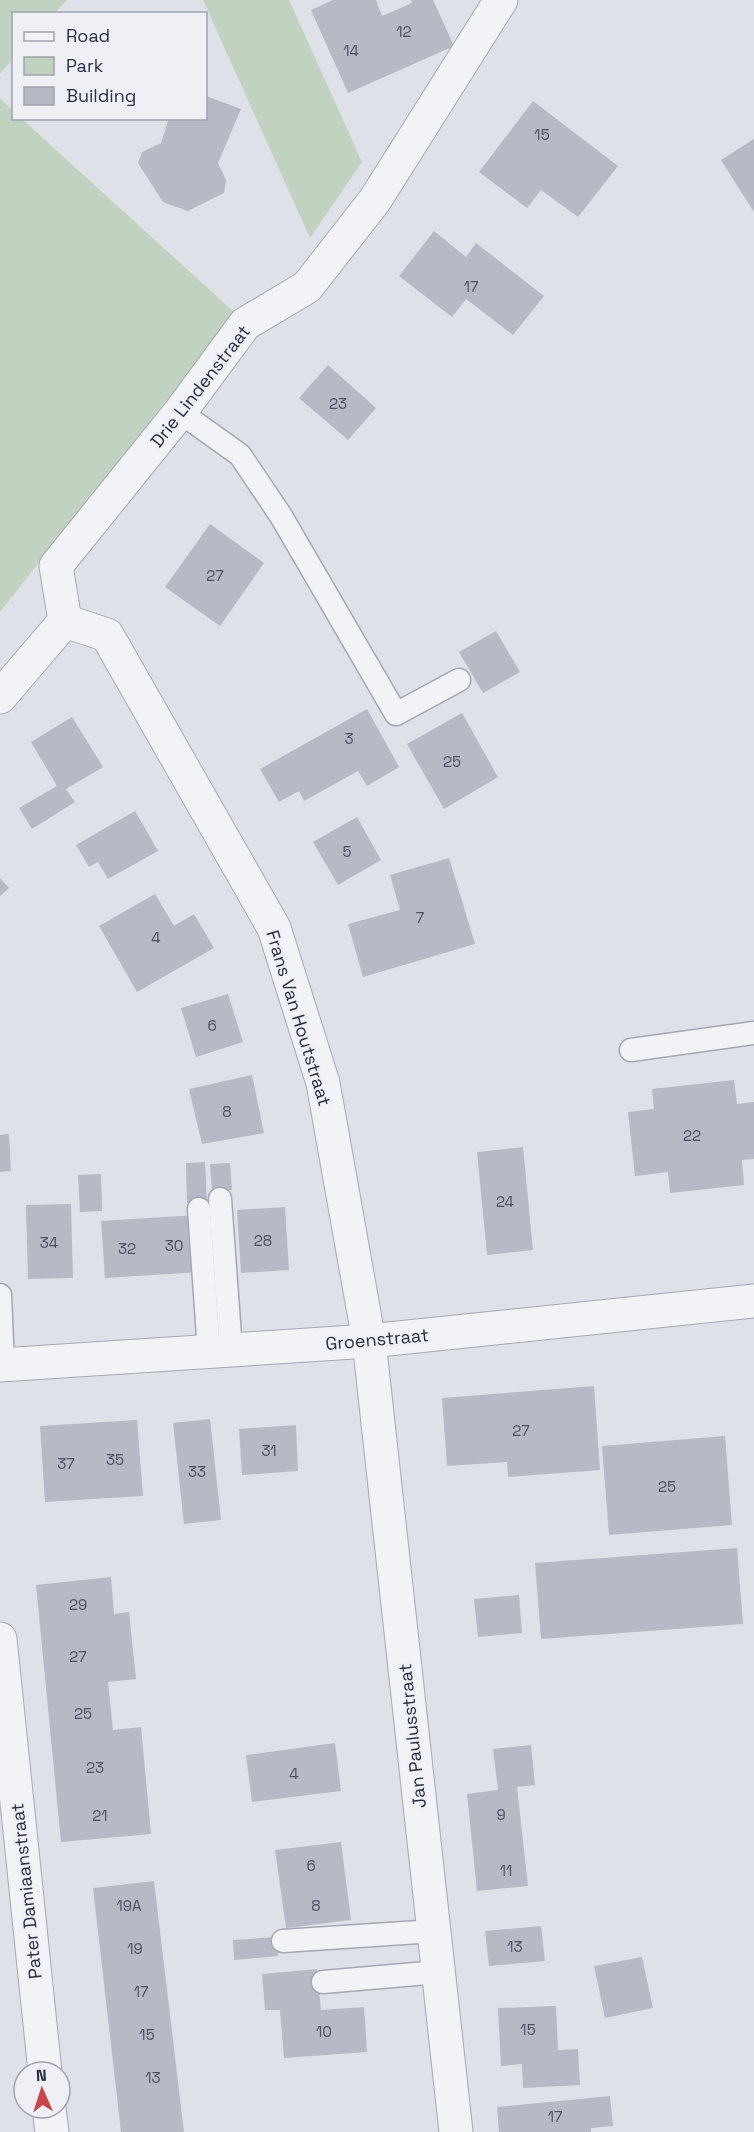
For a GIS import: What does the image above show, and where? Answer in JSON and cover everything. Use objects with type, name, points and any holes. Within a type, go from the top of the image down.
[{"type":"street","name":"Drie Lindenstraat","points":[[65,621],[56,566],[180,412],[245,324],[307,287],[375,201],[501,0]]},
{"type":"street","points":[[0,698],[65,621]]},
{"type":"street","name":"Frans Van Houtstraat","points":[[65,621],[107,635],[274,928],[322,1083],[369,1341]]},
{"type":"street","name":"Groenstraat","points":[[1,1365],[369,1341],[754,1301]]},
{"type":"street","name":"Jan Paulusstraat","points":[[369,1341],[456,2132]]},
{"type":"street","name":"Pater Damiaanstraat","points":[[0,1639],[44,2060]]},
{"type":"lane","points":[[180,412],[240,455],[281,516],[396,714],[459,680]]},
{"type":"lane","points":[[632,1050],[754,1033]]},
{"type":"lane","points":[[220,1199],[220,1351]]},
{"type":"lane","points":[[199,1209],[220,1351]]},
{"type":"lane","points":[[0,1295],[1,1365]]},
{"type":"lane","points":[[283,1941],[434,1931]]},
{"type":"lane","points":[[323,1982],[439,1972]]},
{"type":"green space","points":[[0,0],[67,0],[56,12],[12,12],[12,60],[0,74]]},
{"type":"green space","points":[[203,0],[289,0],[362,162],[310,238]]},
{"type":"green space","points":[[0,98],[12,110],[12,120],[23,120],[235,313],[0,612]]},
{"type":"building","points":[[333,0],[376,0],[382,16],[412,3],[411,0],[433,0],[454,46],[348,93],[311,10]]},
{"type":"building","points":[[207,96],[241,109],[218,163],[226,180],[224,193],[188,211],[163,202],[138,163],[142,152],[161,143],[168,120],[207,120]]},
{"type":"building","points":[[533,101],[618,166],[578,217],[541,190],[527,208],[479,172]]},
{"type":"building","points":[[754,139],[754,212],[721,160]]},
{"type":"building","points":[[434,231],[466,257],[476,243],[544,296],[513,335],[466,299],[452,317],[399,276]]},
{"type":"building","points":[[328,365],[376,408],[348,440],[299,398]]},
{"type":"building","points":[[210,524],[264,563],[220,626],[165,587]]},
{"type":"building","points":[[496,631],[520,672],[483,693],[459,652]]},
{"type":"building","points":[[367,709],[399,767],[367,786],[358,771],[304,801],[299,791],[279,802],[260,769]]},
{"type":"building","points":[[462,713],[498,777],[444,809],[407,744]]},
{"type":"building","points":[[72,717],[103,767],[66,789],[75,802],[32,829],[19,808],[57,786],[31,742]]},
{"type":"building","points":[[135,811],[158,851],[108,879],[98,862],[89,867],[76,845]]},
{"type":"building","points":[[357,817],[381,860],[338,885],[313,842]]},
{"type":"building","points":[[449,858],[475,944],[363,977],[348,924],[400,910],[390,875]]},
{"type":"building","points":[[0,878],[9,888],[0,896]]},
{"type":"building","points":[[155,894],[174,926],[194,914],[214,948],[137,992],[99,926]]},
{"type":"building","points":[[228,994],[243,1042],[196,1057],[181,1008]]},
{"type":"building","points":[[252,1075],[264,1133],[202,1144],[189,1089]]},
{"type":"building","points":[[734,1080],[737,1104],[754,1102],[754,1159],[742,1160],[744,1185],[670,1193],[668,1172],[635,1176],[628,1112],[654,1109],[652,1089]]},
{"type":"building","points":[[9,1134],[11,1171],[0,1172],[0,1135]]},
{"type":"building","points":[[523,1147],[533,1250],[487,1255],[477,1152]]},
{"type":"building","points":[[205,1162],[207,1202],[187,1203],[186,1163]]},
{"type":"building","points":[[230,1163],[232,1190],[212,1191],[210,1164]]},
{"type":"building","points":[[101,1174],[102,1211],[80,1212],[78,1175]]},
{"type":"building","points":[[71,1204],[73,1278],[28,1279],[26,1205]]},
{"type":"building","points":[[285,1207],[289,1270],[241,1273],[237,1210]]},
{"type":"building","points":[[197,1215],[200,1272],[105,1278],[101,1221]]},
{"type":"building","points":[[594,1386],[600,1470],[508,1477],[507,1462],[447,1466],[442,1398]]},
{"type":"building","points":[[210,1419],[221,1520],[184,1524],[173,1423]]},
{"type":"building","points":[[137,1420],[143,1496],[45,1502],[40,1426]]},
{"type":"building","points":[[296,1425],[298,1471],[242,1475],[239,1429]]},
{"type":"building","points":[[725,1436],[732,1525],[609,1535],[602,1446]]},
{"type":"building","points":[[737,1548],[743,1624],[541,1639],[535,1563]]},
{"type":"building","points":[[111,1577],[114,1614],[129,1612],[136,1679],[108,1682],[113,1730],[141,1727],[151,1834],[61,1842],[36,1585]]},
{"type":"building","points":[[519,1595],[522,1633],[478,1637],[474,1599]]},
{"type":"building","points":[[335,1743],[341,1791],[252,1802],[246,1755]]},
{"type":"building","points":[[531,1745],[535,1785],[517,1787],[528,1886],[477,1891],[467,1794],[498,1790],[493,1749]]},
{"type":"building","points":[[341,1842],[351,1920],[286,1928],[275,1850]]},
{"type":"building","points":[[154,1881],[184,2132],[121,2132],[93,1888]]},
{"type":"building","points":[[541,1926],[545,1961],[489,1966],[485,1931]]},
{"type":"building","points":[[277,1937],[278,1956],[234,1960],[233,1940]]},
{"type":"building","points":[[642,1957],[653,2008],[605,2018],[594,1966]]},
{"type":"building","points":[[317,1969],[321,2010],[364,2007],[367,2052],[284,2058],[280,2010],[265,2010],[262,1974]]},
{"type":"building","points":[[556,2006],[558,2050],[578,2049],[580,2085],[523,2088],[522,2064],[501,2066],[498,2008]]},
{"type":"building","points":[[610,2096],[613,2126],[591,2128],[591,2132],[499,2132],[497,2107]]}]
